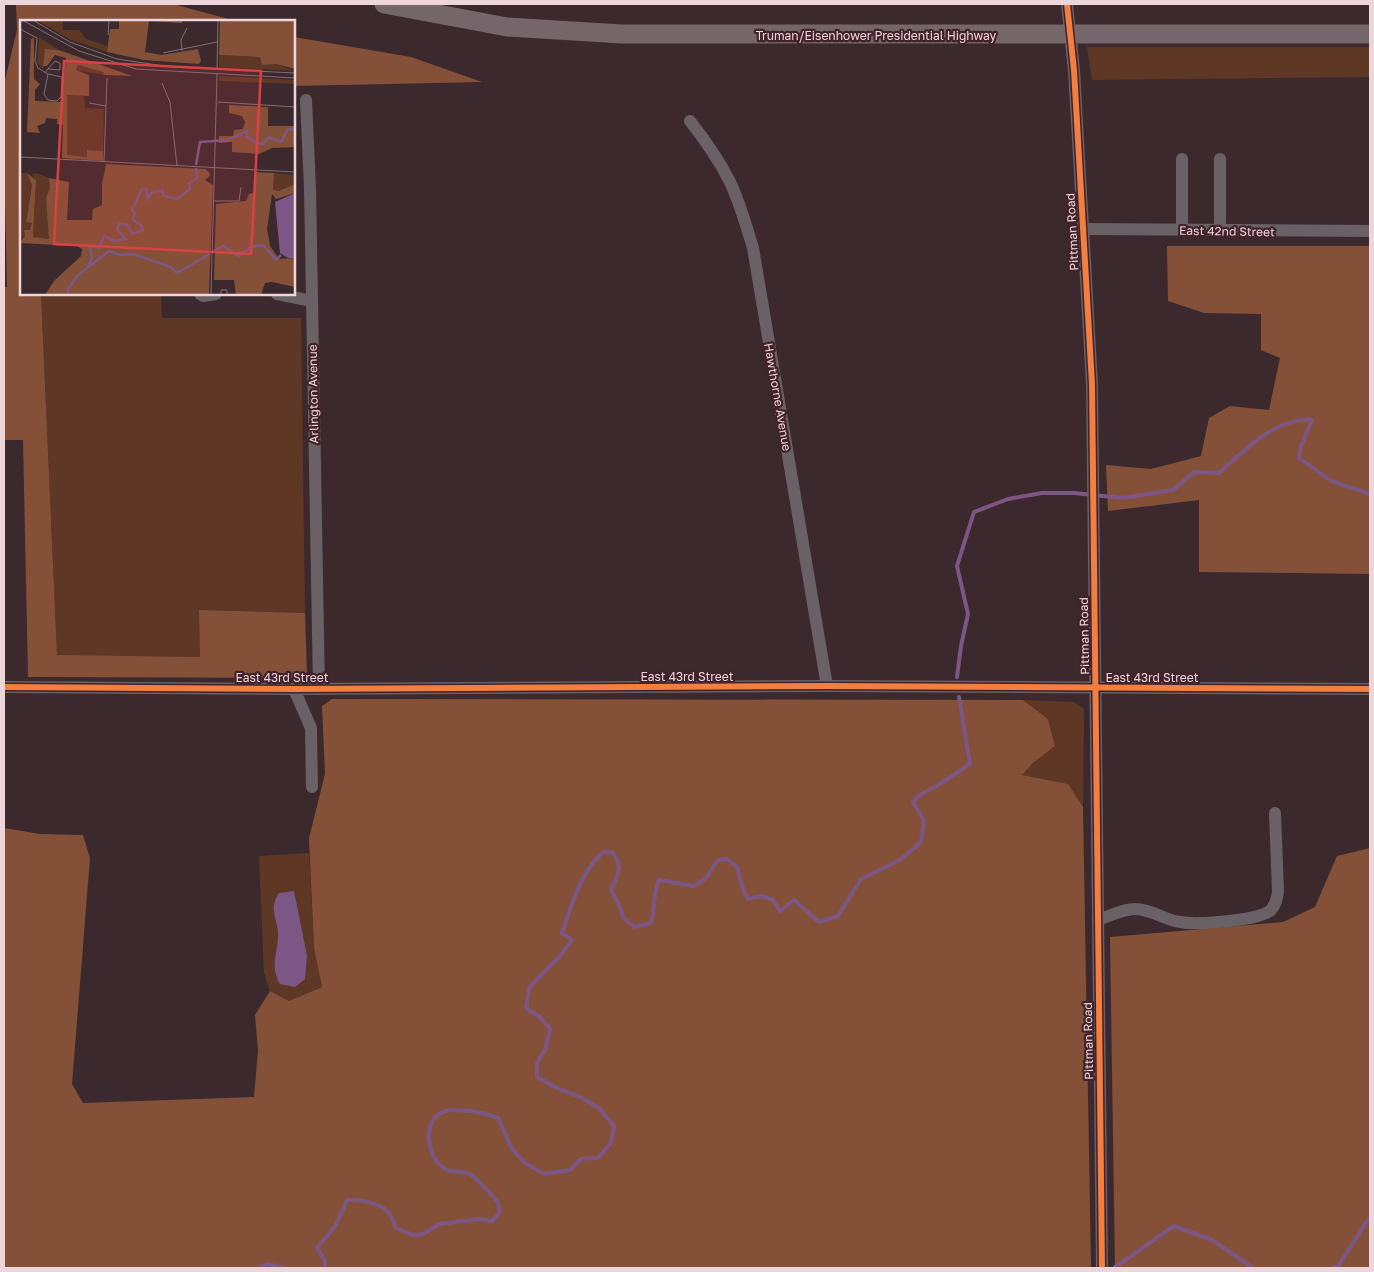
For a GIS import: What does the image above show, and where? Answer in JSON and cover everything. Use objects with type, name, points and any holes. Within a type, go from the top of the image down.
[{"type":"highway","name":"Truman/Eisenhower Presidential Highway","points":[[384,4],[507,27],[622,34],[1370,34]]},
{"type":"street","name":"Pittman Road","points":[[1068,4],[1074,70],[1092,384],[1102,1268]]},
{"type":"street","name":"Arlington Avenue","points":[[306,100],[312,301],[319,689]]},
{"type":"street","name":"Hawthorne Avenue","points":[[690,121],[710,148],[729,181],[742,211],[753,248],[827,686]]},
{"type":"street","points":[[1182,159],[1182,230]]},
{"type":"street","points":[[1220,159],[1220,230]]},
{"type":"street","name":"East 42nd Street","points":[[1083,229],[1370,231]]},
{"type":"street","points":[[282,295],[312,301]]},
{"type":"street","name":"East 43rd Street","points":[[4,686],[294,689],[827,686],[1370,689]]},
{"type":"street","points":[[294,689],[311,728],[312,787]]},
{"type":"street","points":[[1098,920],[1126,910],[1137,909],[1179,922],[1246,919],[1254,918],[1270,911],[1276,903],[1278,892],[1275,813]]},
{"type":"shaded area","points":[[16,4],[173,4],[232,20],[20,20],[20,295],[41,295],[57,655],[200,657],[199,610],[305,613],[307,678],[28,677],[23,440],[4,440],[4,287],[7,287],[4,84],[17,30]]},
{"type":"shaded area","points":[[295,37],[411,57],[482,82],[295,86]]},
{"type":"shaded area","points":[[1087,47],[1370,47],[1370,77],[1092,80]]},
{"type":"shaded area","points":[[1167,246],[1370,246],[1370,574],[1199,572],[1199,500],[1108,511],[1106,465],[1151,469],[1201,456],[1209,418],[1230,406],[1269,410],[1280,358],[1261,350],[1261,314],[1204,313],[1168,301]]},
{"type":"shaded area","points":[[41,295],[161,295],[162,318],[301,318],[305,613],[199,610],[200,657],[57,656]]},
{"type":"shaded area","points":[[332,699],[1023,700],[1048,719],[1055,746],[1033,763],[1022,775],[1068,784],[1083,807],[1091,1268],[4,1268],[4,828],[40,834],[83,835],[90,858],[72,1084],[83,1103],[254,1097],[258,1051],[255,1015],[270,991],[289,1001],[322,987],[314,948],[309,838],[325,774],[322,706]]},
{"type":"shaded area","points":[[1023,700],[1074,702],[1084,709],[1083,807],[1068,784],[1022,775],[1033,763],[1055,746],[1048,719]]},
{"type":"shaded area","points":[[1370,848],[1370,1268],[1115,1268],[1110,937],[1283,922],[1315,907],[1337,856]]},
{"type":"shaded area","points":[[309,853],[314,948],[322,987],[289,1001],[270,991],[264,973],[259,856]]},
{"type":"shaded area","points":[[294,891],[307,956],[305,979],[295,987],[280,984],[275,972],[278,932],[274,911],[274,905],[279,893]]},
{"type":"waterway","points":[[957,677],[968,614],[957,566],[974,512],[1008,499],[1042,493],[1074,493],[1123,498],[1173,490],[1194,472],[1219,473],[1261,437],[1273,430],[1286,424],[1312,420],[1301,446],[1299,458],[1331,481],[1370,494]]},
{"type":"waterway","points":[[325,1268],[325,1261],[317,1248],[336,1225],[347,1200],[363,1201],[381,1207],[389,1213],[396,1228],[413,1235],[423,1234],[439,1224],[479,1219],[492,1221],[499,1214],[497,1201],[472,1175],[447,1170],[434,1158],[429,1140],[429,1131],[436,1116],[443,1112],[453,1110],[471,1111],[498,1118],[512,1149],[524,1162],[544,1174],[570,1170],[581,1159],[598,1158],[611,1143],[614,1126],[599,1108],[537,1077],[537,1063],[545,1050],[550,1029],[540,1017],[526,1008],[529,988],[559,957],[572,940],[562,933],[569,911],[588,869],[603,852],[612,852],[616,857],[619,871],[611,890],[623,917],[634,927],[651,923],[659,880],[694,886],[706,878],[718,860],[727,859],[737,867],[744,892],[748,899],[762,896],[773,900],[780,911],[794,900],[819,922],[838,916],[861,879],[900,860],[921,842],[924,821],[913,802],[920,795],[970,764],[959,697]]},
{"type":"waterway","points":[[1332,1268],[1339,1265],[1367,1221],[1370,1220]]},
{"type":"waterway","points":[[1115,1267],[1174,1226],[1212,1240],[1253,1268]]},
{"type":"waterway","points":[[258,1268],[267,1264],[284,1268]]},
{"type":"cycle path","points":[[1067,4],[1074,70],[1092,384],[1102,1268]]},
{"type":"cycle path","points":[[4,687],[294,689],[827,686],[1370,689]]}]
